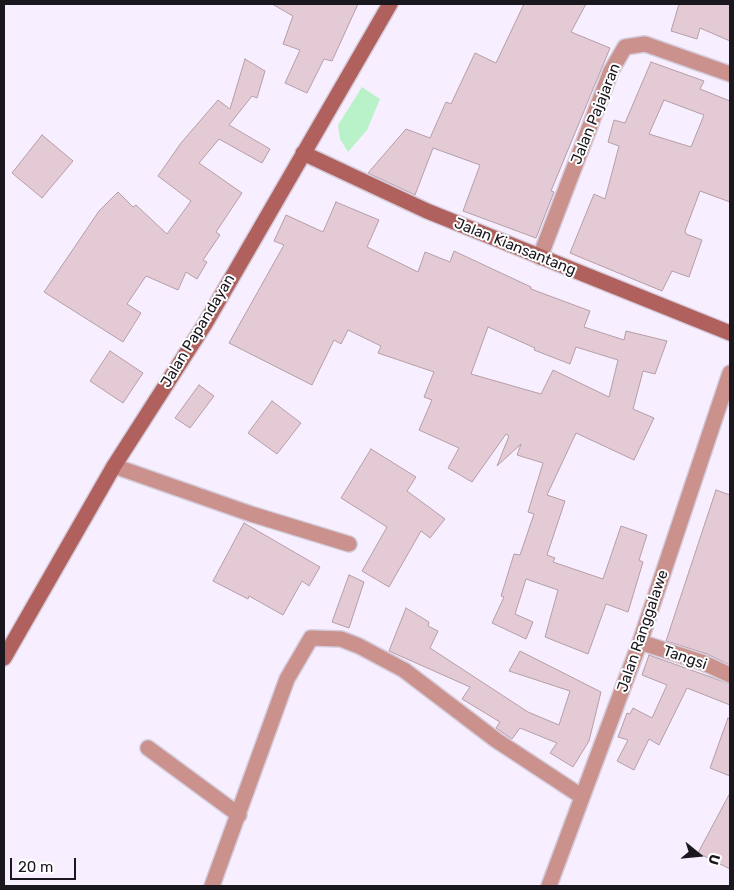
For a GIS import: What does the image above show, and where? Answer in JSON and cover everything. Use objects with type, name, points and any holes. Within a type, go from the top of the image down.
[{"type":"main road","name":"Jalan Papandayan","points":[[4,658],[114,466],[204,324],[390,4]]},
{"type":"main road","name":"Jalan Kiansantang","points":[[303,153],[427,211],[730,333]]},
{"type":"street","name":"Jalan Pajajaran","points":[[540,257],[610,71],[625,47],[645,44],[730,74]]},
{"type":"street","name":"Jalan Ranggalawe","points":[[549,886],[640,642],[730,373]]},
{"type":"street","points":[[114,466],[251,514],[349,544]]},
{"type":"street","points":[[212,886],[287,679],[311,638],[341,639],[359,646],[404,670],[496,740],[581,796]]},
{"type":"street","name":"Tangsi","points":[[640,642],[704,663],[730,675]]},
{"type":"street","points":[[148,748],[239,815]]},
{"type":"green space","points":[[362,87],[380,99],[367,130],[348,152],[340,139],[338,125]]},
{"type":"building","points":[[272,4],[358,4],[332,61],[324,59],[307,93],[285,83],[300,50],[283,44],[293,16]]},
{"type":"building","points":[[524,4],[586,4],[571,32],[610,48],[551,191],[554,192],[536,238],[463,211],[480,165],[433,148],[415,195],[368,173],[406,129],[430,138],[446,102],[451,104],[475,53],[496,63]]},
{"type":"building","points":[[679,4],[730,4],[730,41],[700,28],[697,39],[671,31]]},
{"type":"building","points":[[245,59],[265,71],[257,98],[252,96],[229,125],[270,149],[262,163],[219,139],[199,163],[242,193],[216,232],[220,235],[203,260],[207,262],[197,279],[186,272],[178,290],[146,276],[127,304],[141,313],[123,342],[44,292],[99,211],[118,192],[133,207],[136,205],[167,234],[191,201],[158,176],[181,143],[218,100],[230,109]]},
{"type":"building","points":[[651,62],[704,81],[700,89],[730,101],[730,202],[700,191],[685,231],[686,234],[702,240],[689,277],[672,271],[662,291],[570,253],[594,194],[605,199],[619,146],[608,142],[614,120],[625,123]],"holes":[[[664,100],[704,115],[691,147],[649,134]]]},
{"type":"building","points":[[42,135],[73,161],[42,198],[12,173]]},
{"type":"building","points":[[336,202],[379,220],[367,247],[418,272],[425,252],[450,262],[454,251],[531,287],[531,289],[590,311],[584,327],[624,340],[626,331],[667,341],[655,374],[643,371],[633,409],[654,418],[634,460],[576,433],[547,495],[565,501],[547,555],[555,558],[553,562],[603,579],[621,526],[647,535],[639,560],[643,562],[628,612],[606,604],[588,654],[545,637],[558,590],[526,579],[515,614],[533,622],[526,639],[492,623],[504,597],[501,596],[514,554],[520,555],[534,514],[528,512],[543,463],[517,455],[521,444],[497,466],[509,436],[506,434],[472,482],[448,468],[459,448],[419,430],[432,400],[424,397],[434,372],[378,353],[381,346],[348,330],[341,344],[334,340],[312,385],[229,343],[284,245],[274,241],[286,215],[323,232]],"holes":[[[488,327],[535,348],[534,350],[570,364],[576,347],[618,360],[609,397],[553,370],[541,394],[471,374]]]},
{"type":"building","points":[[110,351],[143,373],[123,403],[90,381]]},
{"type":"building","points":[[199,385],[214,396],[190,428],[175,418]]},
{"type":"building","points":[[272,401],[301,423],[277,454],[248,433]]},
{"type":"building","points":[[371,449],[416,477],[407,491],[445,519],[430,538],[421,531],[389,587],[362,571],[387,527],[341,498]]},
{"type":"building","points":[[716,490],[730,495],[730,665],[707,654],[666,641]]},
{"type":"building","points":[[244,523],[320,567],[309,586],[302,581],[283,615],[249,596],[248,599],[213,581]]},
{"type":"building","points":[[349,575],[364,582],[349,628],[332,622]]},
{"type":"building","points":[[406,608],[429,622],[428,626],[438,631],[430,648],[528,712],[559,725],[570,691],[509,671],[520,651],[601,692],[589,741],[573,767],[550,753],[557,743],[520,728],[512,739],[496,728],[500,722],[462,699],[470,687],[389,651]]},
{"type":"building","points":[[649,655],[730,684],[730,705],[687,688],[659,745],[649,739],[634,770],[617,761],[628,740],[618,737],[627,713],[630,714],[633,708],[652,718],[667,685],[642,675]]},
{"type":"building","points":[[728,718],[730,719],[730,776],[710,768]]},
{"type":"building","points":[[730,793],[730,869],[698,853]]}]
